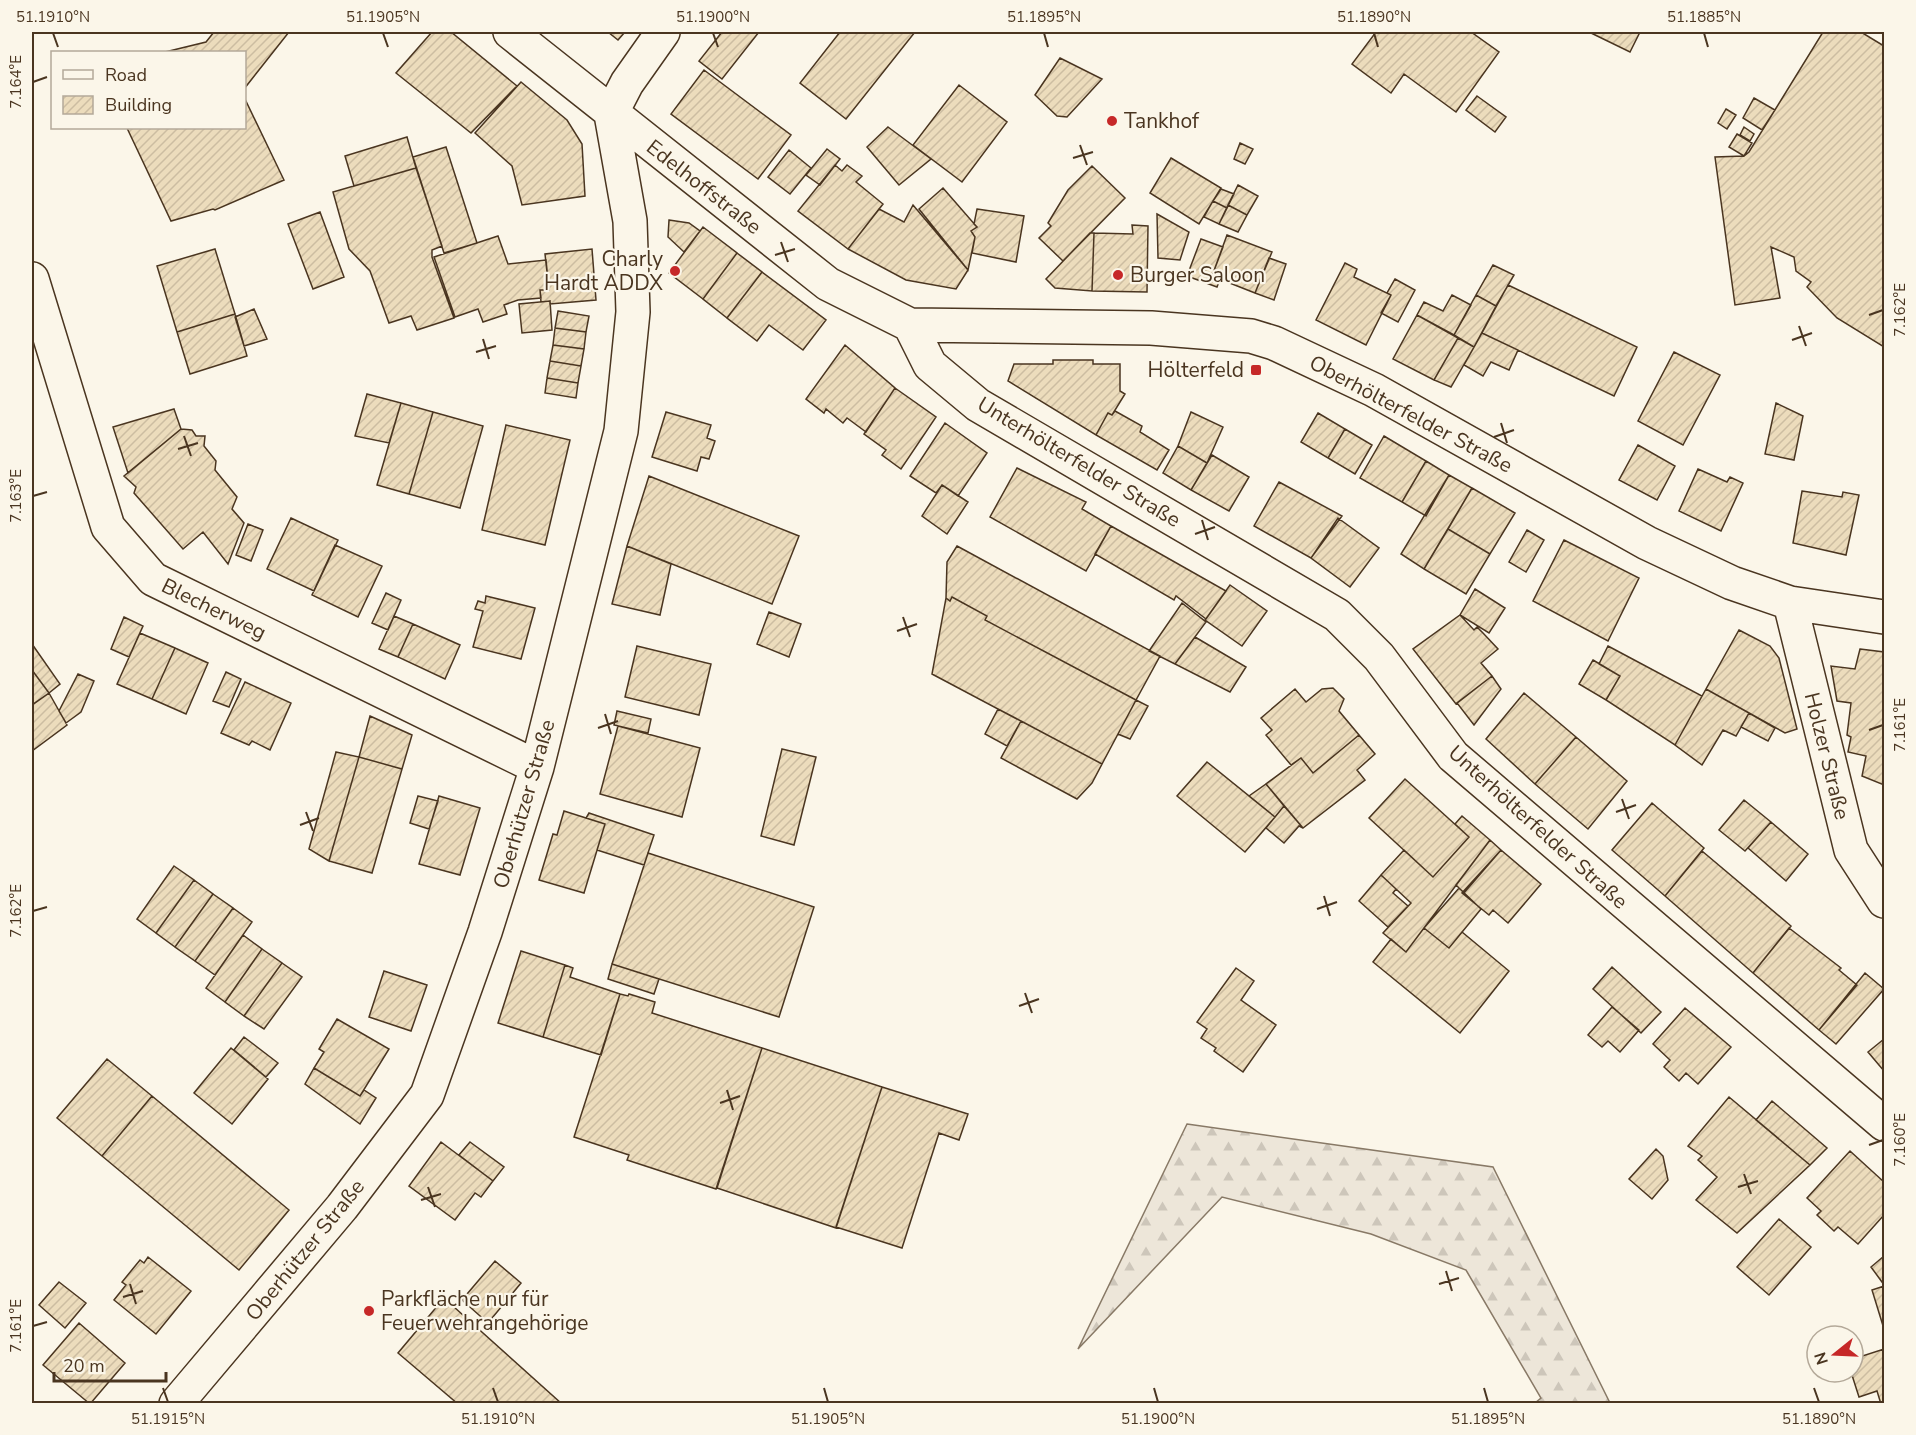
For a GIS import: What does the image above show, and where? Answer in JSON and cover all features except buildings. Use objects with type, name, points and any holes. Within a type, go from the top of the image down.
[{"type":"street","name":"Edelhoffstraße","points":[[510,32],[828,284],[910,325]]},
{"type":"street","points":[[611,114],[627,83],[663,32]]},
{"type":"street","name":"Oberhützer Straße","points":[[176,1404],[342,1207],[427,1095],[485,932],[537,767],[621,431],[633,312],[630,221],[611,114]]},
{"type":"street","name":"Blecherweg","points":[[32,279],[108,527],[153,579],[537,767]]},
{"type":"street","name":"Oberhölterfelder Straße","points":[[910,325],[1151,328],[1251,336],[1274,343],[1374,390],[1647,543],[1732,583],[1790,603],[1884,616]]},
{"type":"street","name":"Unterhölterfelder Straße","points":[[910,325],[930,365],[978,405],[1337,615],[1379,657],[1453,756],[1884,1124]]},
{"type":"street","name":"Holzer Straße","points":[[1790,603],[1851,850],[1884,901]]},
{"type":"green space","points":[[1187,1124],[1493,1167],[1610,1403],[1535,1403],[1541,1398],[1466,1270],[1371,1234],[1222,1197],[1078,1349]]},
{"type":"place","name":"Tankhof","points":[[1112,121]]},
{"type":"place","name":"Charly Hardt ADDX","points":[[675,271]]},
{"type":"place","name":"Burger Saloon","points":[[1118,275]]},
{"type":"place","name":"Hölterfeld","points":[[1256,370]]},
{"type":"place","name":"Parkfläche nur für Feuerwehrangehörige","points":[[369,1311]]}]
